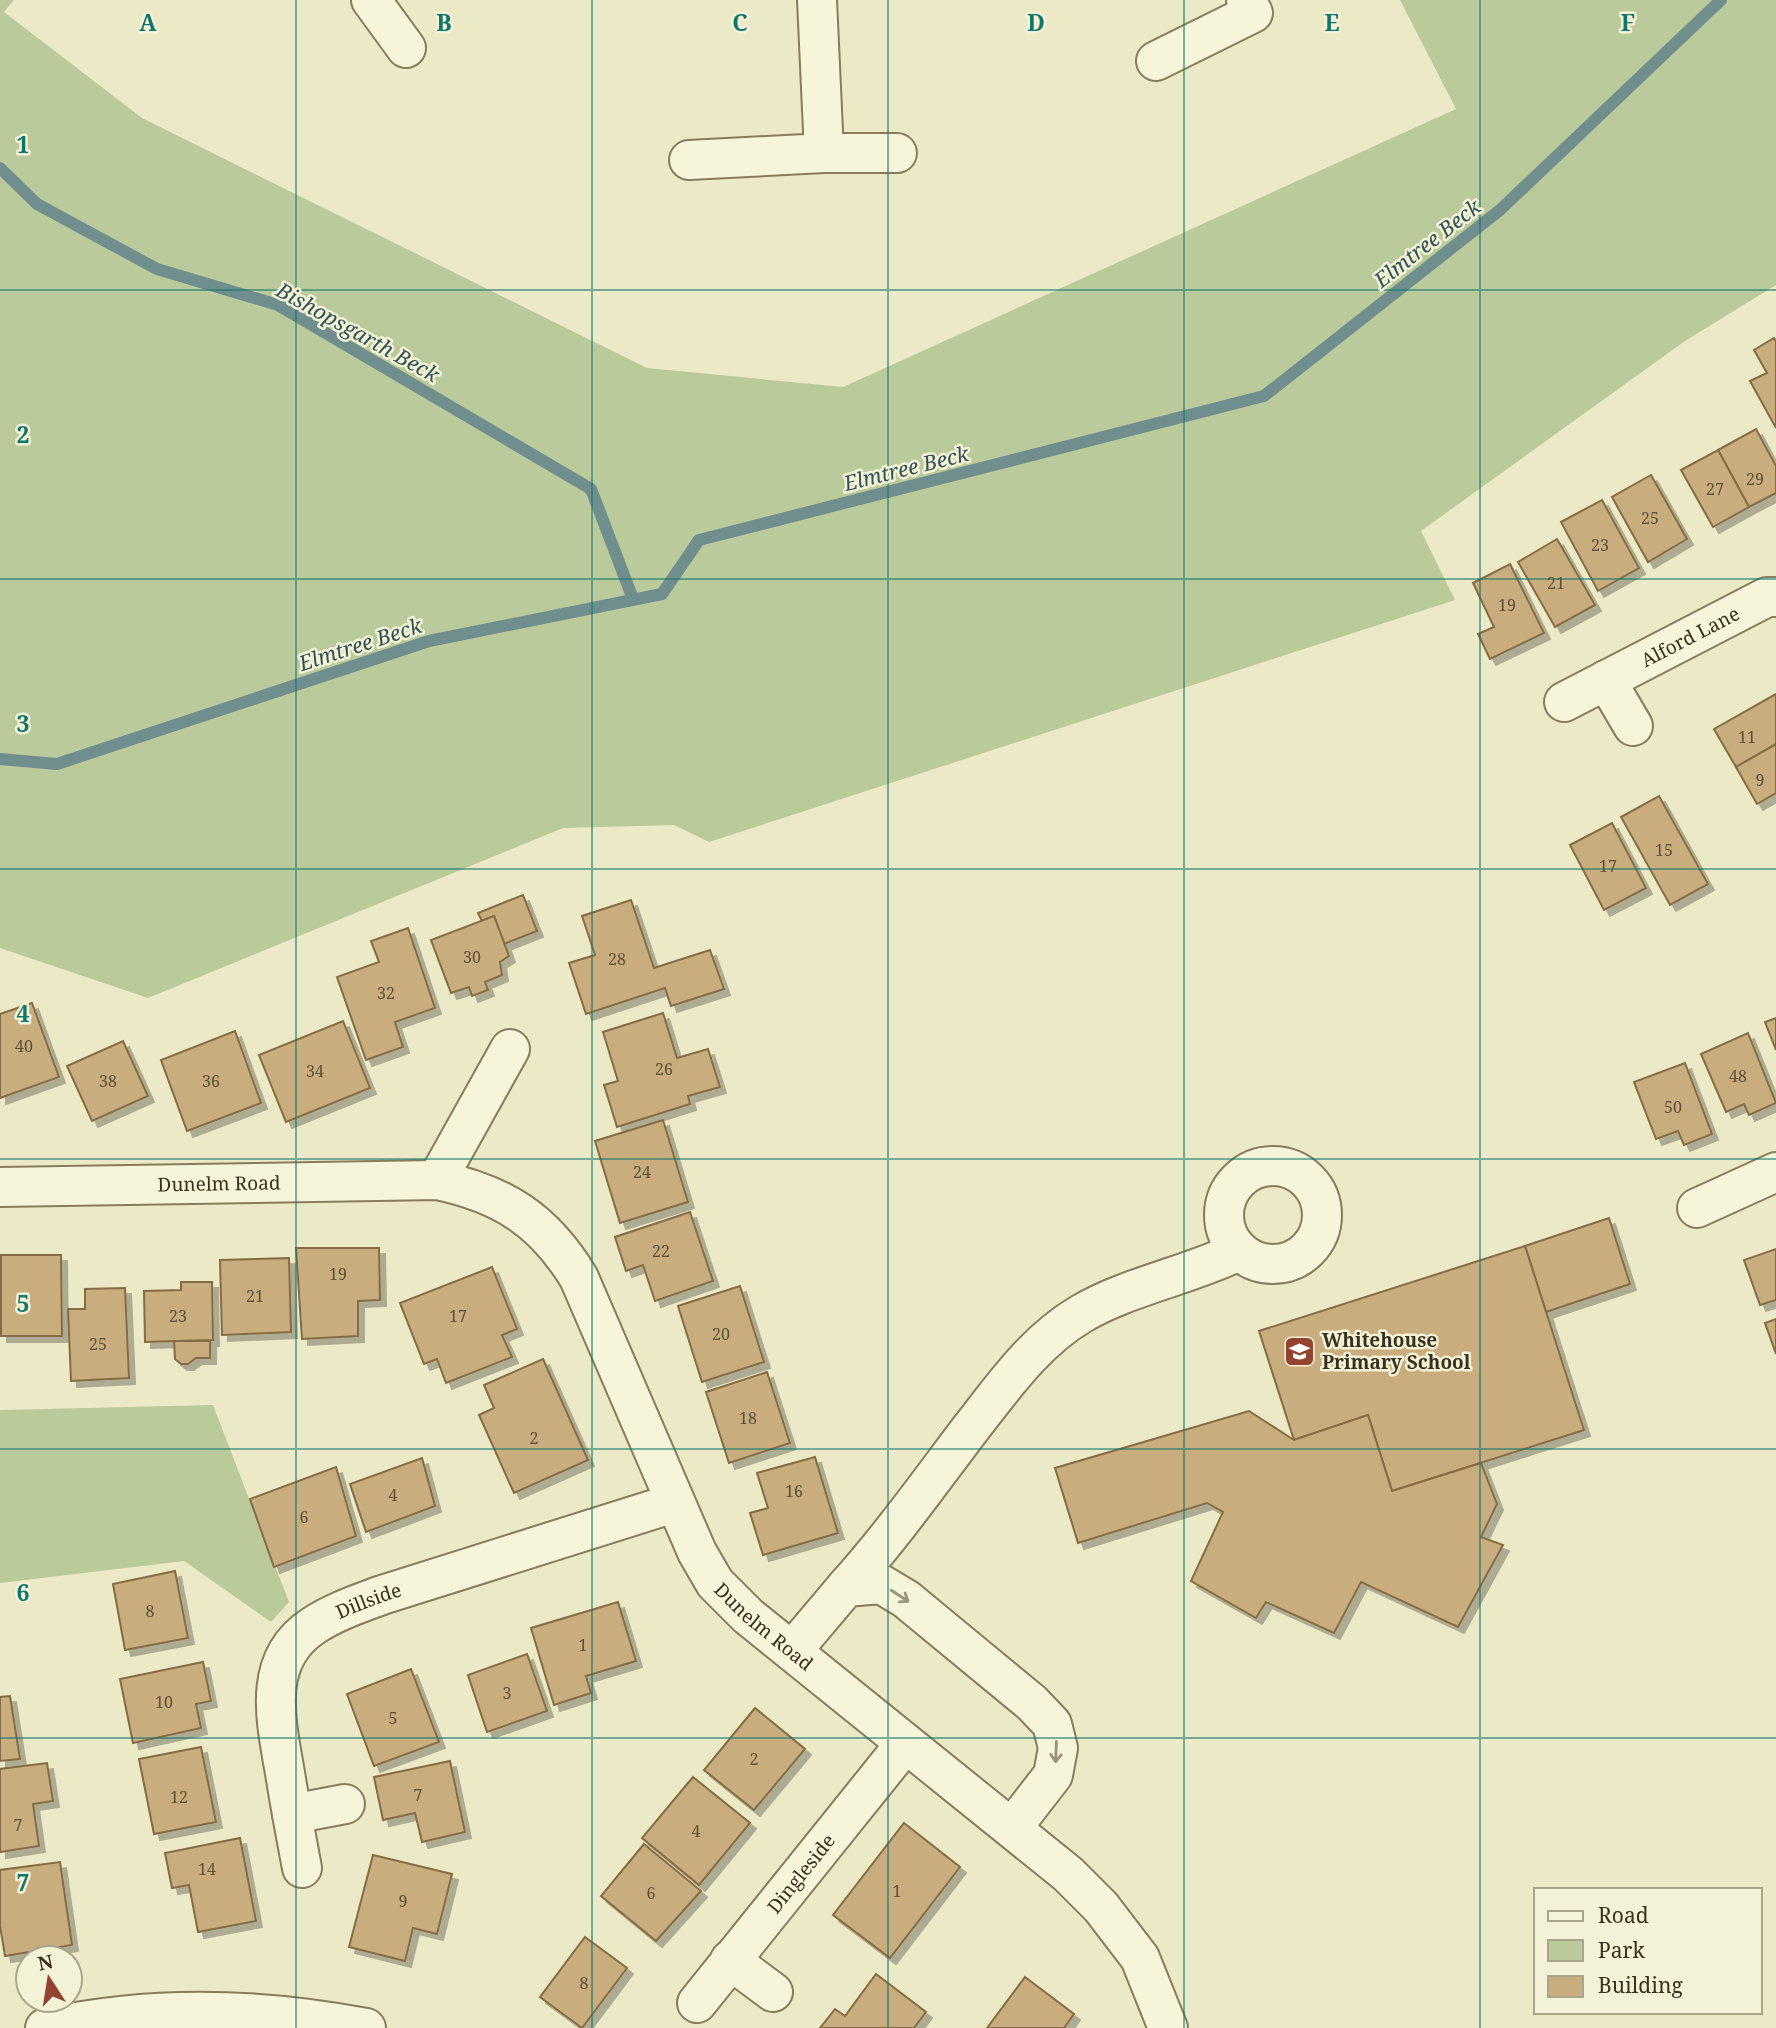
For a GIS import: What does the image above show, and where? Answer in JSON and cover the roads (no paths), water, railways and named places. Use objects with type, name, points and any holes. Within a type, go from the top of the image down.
[{"type":"street","points":[[371,0],[407,48]]},
{"type":"street","points":[[817,0],[824,153]]},
{"type":"street","points":[[1156,61],[1258,4]]},
{"type":"street","points":[[689,160],[824,153],[897,153]]},
{"type":"street","name":"Alford Lane","points":[[1564,702],[1767,597],[1776,597]]},
{"type":"street","points":[[1606,680],[1633,726]]},
{"type":"street","points":[[437,1180],[510,1049]]},
{"type":"street","points":[[1697,1208],[1776,1172]]},
{"type":"street","name":"Dunelm Road","points":[[0,1187],[437,1180],[477,1188],[505,1202],[535,1223],[561,1248],[579,1278],[674,1503],[715,1583],[748,1616],[1068,1874],[1101,1907],[1140,1958],[1168,2028]]},
{"type":"street","points":[[792,1651],[883,1546],[1007,1382],[1045,1340],[1082,1313],[1208,1266],[1239,1251]]},
{"type":"street","name":"Dillside","points":[[302,1868],[273,1707],[277,1679],[288,1651],[311,1627],[344,1609],[382,1595],[674,1503]]},
{"type":"street","points":[[846,1587],[881,1584],[906,1599],[1032,1703],[1052,1724],[1058,1748],[1053,1775],[1041,1794],[1012,1828]]},
{"type":"street","name":"Dingleside","points":[[697,2003],[905,1744]]},
{"type":"street","points":[[292,1814],[345,1804]]},
{"type":"street","points":[[730,1960],[772,1992]]},
{"type":"street","points":[[45,2028],[87,2019],[216,2011],[320,2019],[366,2028]]},
{"type":"waterway","name":"Elmtree Beck","points":[[0,759],[57,764],[429,641],[662,594],[699,540],[1264,396],[1500,210],[1721,0]]},
{"type":"waterway","name":"Bishopsgarth Beck","points":[[0,168],[37,204],[157,269],[278,305],[591,489],[633,599]]},
{"type":"place","name":"Whitehouse Primary School","points":[[1299,1351]]}]
